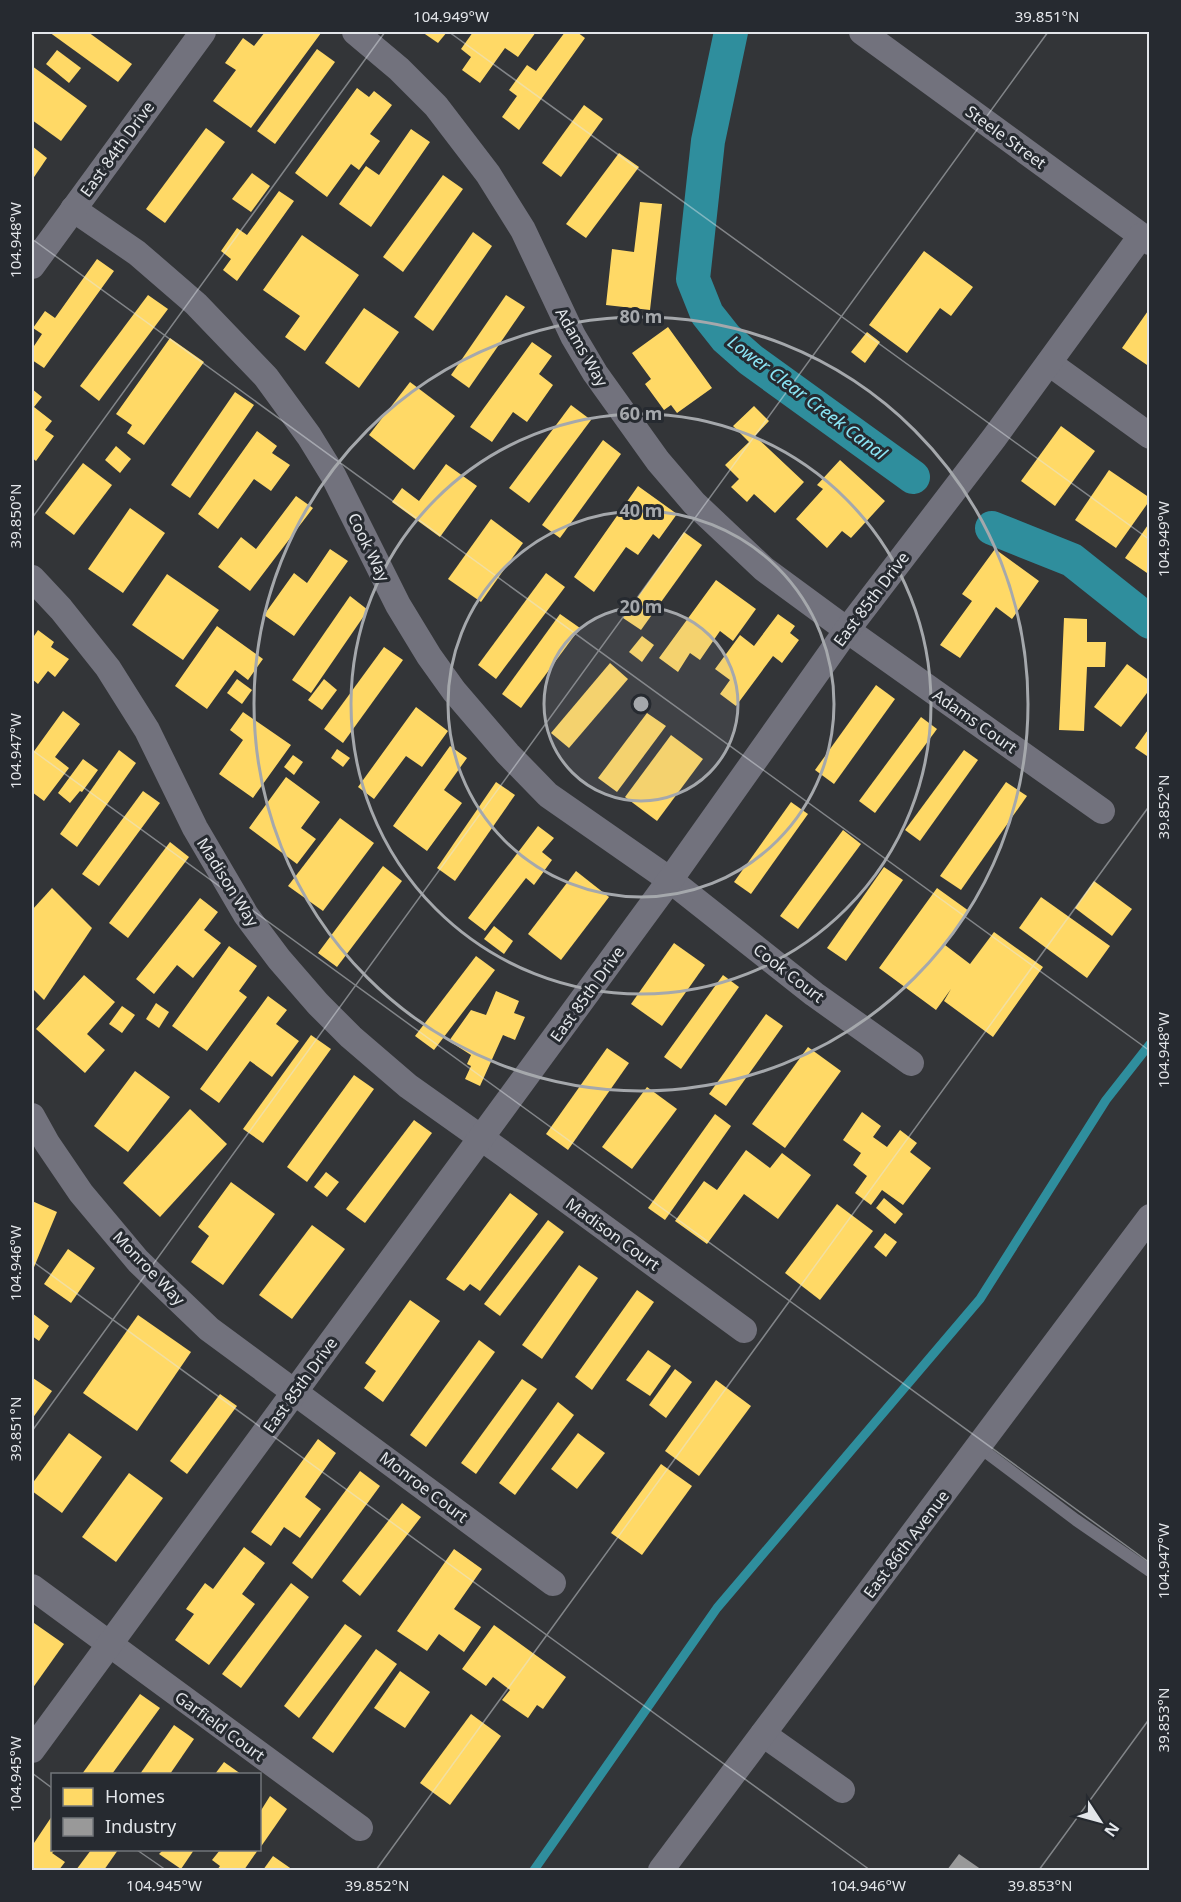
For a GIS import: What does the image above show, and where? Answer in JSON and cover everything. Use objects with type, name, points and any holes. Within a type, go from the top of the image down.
[{"type":"street","name":"East 84th Drive","points":[[32,266],[203,32]]},
{"type":"street","name":"Adams Way","points":[[355,32],[399,69],[436,106],[488,174],[523,230],[573,336],[595,373],[658,461],[694,503],[764,569],[847,630]]},
{"type":"street","name":"Steele Street","points":[[862,32],[1145,239]]},
{"type":"street","name":"Cook Way","points":[[73,209],[137,253],[188,297],[266,377],[309,436],[333,475],[398,605],[429,656],[454,692],[507,754],[548,795],[670,880]]},
{"type":"street","name":"East 85th Drive","points":[[32,1750],[670,880],[847,630],[1145,239]]},
{"type":"street","points":[[1049,363],[1149,436]]},
{"type":"street","name":"Madison Way","points":[[32,578],[61,609],[108,668],[147,730],[195,828],[240,905],[279,958],[318,1004],[351,1037],[408,1086],[482,1138]]},
{"type":"street","name":"Adams Court","points":[[847,630],[1102,811]]},
{"type":"street","name":"Cook Court","points":[[670,880],[814,993],[911,1063]]},
{"type":"street","name":"Monroe Way","points":[[32,1116],[47,1143],[81,1193],[138,1261],[209,1329],[296,1391]]},
{"type":"street","name":"Madison Court","points":[[482,1138],[744,1330]]},
{"type":"street","name":"East 86th Avenue","points":[[661,1870],[1149,1217]]},
{"type":"street","name":"Monroe Court","points":[[296,1391],[553,1583]]},
{"type":"street","name":"Garfield Court","points":[[32,1587],[360,1828]]},
{"type":"street","points":[[763,1734],[842,1790]]},
{"type":"lane","points":[[979,1447],[1076,1520],[1149,1571]]},
{"type":"building: Homes","points":[[49,32],[88,32],[132,64],[118,82]]},
{"type":"building: Homes","points":[[265,32],[321,33],[251,128],[213,101],[236,70],[225,63],[243,38],[254,46]]},
{"type":"building: Homes","points":[[422,32],[447,32],[438,43]]},
{"type":"building: Homes","points":[[473,32],[487,34],[489,32],[536,32],[518,57],[505,48],[480,83],[462,70],[471,57],[461,49]]},
{"type":"building: Homes","points":[[565,32],[577,32],[585,38],[519,130],[502,117],[517,96],[509,90],[527,65],[536,71]]},
{"type":"building: Homes","points":[[317,49],[335,62],[275,144],[257,131]]},
{"type":"building: Homes","points":[[57,50],[81,68],[69,83],[46,64]]},
{"type":"building: Homes","points":[[32,66],[87,106],[61,141],[32,120]]},
{"type":"building: Homes","points":[[357,88],[369,97],[374,91],[392,105],[370,134],[380,141],[359,170],[351,164],[327,197],[295,173]]},
{"type":"building: Homes","points":[[584,105],[603,119],[561,177],[542,163]]},
{"type":"building: Homes","points":[[206,128],[225,142],[165,223],[146,209]]},
{"type":"building: Homes","points":[[411,129],[430,142],[371,227],[339,204],[366,166],[379,175]]},
{"type":"building: Homes","points":[[32,146],[47,158],[32,180]]},
{"type":"building: Homes","points":[[619,153],[639,167],[586,238],[566,224]]},
{"type":"building: Homes","points":[[252,173],[270,186],[251,212],[232,199]]},
{"type":"building: Homes","points":[[443,175],[463,189],[403,272],[383,257]]},
{"type":"building: Homes","points":[[279,191],[294,201],[237,281],[223,270],[231,259],[221,251],[237,228],[247,235]]},
{"type":"building: Homes","points":[[640,202],[662,204],[650,310],[606,305],[612,249],[634,252]]},
{"type":"building: Homes","points":[[473,232],[492,246],[433,331],[414,317]]},
{"type":"building: Homes","points":[[302,235],[359,275],[305,351],[285,337],[300,316],[263,290]]},
{"type":"building: Homes","points":[[924,251],[973,287],[951,316],[940,308],[907,353],[869,325]]},
{"type":"building: Homes","points":[[97,259],[114,271],[44,368],[32,360],[32,349],[42,334],[33,328],[45,311],[55,318]]},
{"type":"building: Homes","points":[[148,295],[168,309],[99,401],[80,386]]},
{"type":"building: Homes","points":[[506,295],[525,307],[469,388],[451,375]]},
{"type":"building: Homes","points":[[364,308],[399,332],[359,388],[325,363]]},
{"type":"building: Homes","points":[[1150,308],[1150,367],[1122,348]]},
{"type":"building: Homes","points":[[668,327],[712,388],[677,413],[671,405],[664,410],[645,384],[651,379],[632,353]]},
{"type":"building: Homes","points":[[867,332],[880,342],[865,363],[851,352]]},
{"type":"building: Homes","points":[[170,338],[204,362],[144,445],[127,433],[132,425],[116,414]]},
{"type":"building: Homes","points":[[532,342],[552,356],[539,374],[553,385],[527,422],[513,412],[492,442],[470,427]]},
{"type":"building: Homes","points":[[410,382],[455,416],[414,470],[369,435]]},
{"type":"building: Homes","points":[[32,389],[42,397],[34,407],[52,421],[45,430],[54,436],[36,461],[32,458]]},
{"type":"building: Homes","points":[[235,392],[254,405],[190,498],[171,485]]},
{"type":"building: Homes","points":[[571,405],[591,420],[529,503],[509,488]]},
{"type":"building: Homes","points":[[754,406],[769,421],[755,436],[804,482],[775,513],[754,494],[747,502],[731,487],[739,479],[725,465],[749,442],[733,426]]},
{"type":"building: Homes","points":[[1061,426],[1095,451],[1055,506],[1021,481]]},
{"type":"building: Homes","points":[[257,431],[277,446],[272,453],[290,465],[271,491],[254,479],[218,529],[198,514]]},
{"type":"building: Homes","points":[[603,440],[621,454],[560,538],[542,525]]},
{"type":"building: Homes","points":[[116,446],[131,459],[120,473],[105,460]]},
{"type":"building: Homes","points":[[840,460],[885,501],[851,538],[842,531],[827,548],[796,519],[823,489],[817,485]]},
{"type":"building: Homes","points":[[83,463],[112,485],[74,535],[45,513]]},
{"type":"building: Homes","points":[[446,464],[477,486],[440,537],[392,502],[402,488],[419,501]]},
{"type":"building: Homes","points":[[1109,470],[1150,498],[1116,548],[1075,520]]},
{"type":"building: Homes","points":[[638,486],[677,514],[659,539],[653,534],[638,555],[626,547],[594,592],[574,577]]},
{"type":"building: Homes","points":[[296,496],[313,508],[250,591],[218,567],[241,537],[256,549]]},
{"type":"building: Homes","points":[[130,508],[165,533],[123,593],[88,569]]},
{"type":"building: Homes","points":[[491,519],[523,543],[481,602],[448,579]]},
{"type":"building: Homes","points":[[1150,522],[1150,575],[1125,558]]},
{"type":"building: Homes","points":[[684,532],[702,545],[641,630],[623,618]]},
{"type":"building: Homes","points":[[330,549],[348,561],[294,636],[264,615],[294,573],[307,583]]},
{"type":"building: Homes","points":[[995,549],[1039,581],[1012,619],[996,607],[960,658],[940,645],[972,601],[962,594]]},
{"type":"building: Homes","points":[[546,573],[565,587],[496,679],[478,665]]},
{"type":"building: Homes","points":[[167,574],[219,610],[183,660],[132,625]]},
{"type":"building: Homes","points":[[716,580],[756,609],[733,641],[720,631],[700,660],[690,653],[678,672],[659,658]]},
{"type":"building: Homes","points":[[350,596],[368,610],[311,693],[292,680]]},
{"type":"building: Homes","points":[[560,614],[580,628],[521,708],[502,694]]},
{"type":"building: Homes","points":[[778,614],[795,626],[790,633],[799,640],[782,663],[773,656],[736,706],[720,694],[730,680],[715,669],[740,635],[754,646]]},
{"type":"building: Homes","points":[[1064,618],[1087,619],[1087,642],[1106,642],[1105,667],[1087,667],[1084,731],[1059,730]]},
{"type":"building: Homes","points":[[217,626],[263,659],[248,680],[235,670],[207,709],[175,686]]},
{"type":"building: Homes","points":[[38,630],[54,642],[51,647],[69,659],[55,677],[48,671],[38,684],[32,679],[32,639]]},
{"type":"building: Homes","points":[[642,636],[654,645],[642,662],[629,652]]},
{"type":"building: Homes","points":[[384,647],[403,660],[343,743],[324,729]]},
{"type":"building: Homes","points":[[610,663],[628,679],[569,748],[551,733]]},
{"type":"building: Homes","points":[[1127,664],[1150,681],[1150,689],[1121,727],[1094,707]]},
{"type":"building: Homes","points":[[237,679],[252,690],[242,704],[227,693]]},
{"type":"building: Homes","points":[[324,679],[337,690],[322,710],[308,700]]},
{"type":"building: Homes","points":[[876,685],[895,699],[834,784],[815,770]]},
{"type":"building: Homes","points":[[416,707],[448,731],[422,767],[406,756],[374,799],[358,787]]},
{"type":"building: Homes","points":[[63,711],[80,724],[55,757],[69,768],[44,801],[32,792],[32,754]]},
{"type":"building: Homes","points":[[243,712],[291,745],[253,798],[219,774],[243,740],[230,730]]},
{"type":"building: Homes","points":[[647,713],[666,726],[617,792],[598,778]]},
{"type":"building: Homes","points":[[921,717],[937,729],[875,813],[859,801]]},
{"type":"building: Homes","points":[[1150,727],[1150,758],[1135,748]]},
{"type":"building: Homes","points":[[671,735],[703,759],[657,821],[625,797]]},
{"type":"building: Homes","points":[[450,746],[467,758],[444,790],[462,803],[427,851],[393,826]]},
{"type":"building: Homes","points":[[337,749],[350,758],[343,767],[331,758]]},
{"type":"building: Homes","points":[[119,750],[136,763],[77,847],[60,834]]},
{"type":"building: Homes","points":[[964,750],[978,760],[920,841],[905,830]]},
{"type":"building: Homes","points":[[293,755],[303,762],[294,775],[284,767]]},
{"type":"building: Homes","points":[[83,759],[98,770],[82,792],[80,791],[70,803],[58,793]]},
{"type":"building: Homes","points":[[286,777],[320,802],[301,828],[316,839],[297,864],[249,828]]},
{"type":"building: Homes","points":[[496,782],[515,795],[455,881],[437,868]]},
{"type":"building: Homes","points":[[1006,782],[1027,796],[961,890],[940,876]]},
{"type":"building: Homes","points":[[143,791],[160,803],[99,886],[82,874]]},
{"type":"building: Homes","points":[[791,802],[808,814],[751,894],[734,882]]},
{"type":"building: Homes","points":[[340,818],[374,843],[323,911],[288,886]]},
{"type":"building: Homes","points":[[538,826],[554,838],[542,852],[552,860],[534,885],[526,878],[485,931],[468,918]]},
{"type":"building: Homes","points":[[843,830],[861,844],[798,929],[780,916]]},
{"type":"building: Homes","points":[[170,842],[189,857],[128,938],[109,923]]},
{"type":"building: Homes","points":[[383,866],[402,881],[337,967],[318,953]]},
{"type":"building: Homes","points":[[884,867],[903,880],[846,961],[827,948]]},
{"type":"building: Homes","points":[[576,871],[609,897],[561,960],[528,934]]},
{"type":"building: Homes","points":[[1094,881],[1132,909],[1112,936],[1075,908]]},
{"type":"building: Homes","points":[[52,888],[92,928],[44,1000],[32,988],[32,910]]},
{"type":"building: Homes","points":[[937,888],[969,911],[945,945],[970,964],[994,932],[1043,967],[993,1037],[944,1001],[951,989],[936,1010],[879,968]]},
{"type":"building: Homes","points":[[1041,897],[1110,946],[1087,978],[1019,928]]},
{"type":"building: Homes","points":[[200,898],[218,912],[204,930],[221,943],[193,978],[177,965],[154,994],[136,979]]},
{"type":"building: Homes","points":[[494,926],[513,941],[504,954],[484,939]]},
{"type":"building: Homes","points":[[674,943],[705,965],[662,1026],[631,1004]]},
{"type":"building: Homes","points":[[229,946],[257,966],[239,991],[247,997],[207,1051],[172,1026]]},
{"type":"building: Homes","points":[[476,956],[495,970],[434,1050],[415,1036]]},
{"type":"building: Homes","points":[[84,975],[115,1002],[87,1034],[105,1050],[85,1073],[36,1029]]},
{"type":"building: Homes","points":[[723,975],[739,987],[681,1069],[664,1057]]},
{"type":"building: Homes","points":[[496,991],[519,1001],[514,1013],[525,1017],[515,1040],[503,1035],[480,1086],[465,1079],[471,1066],[467,1064],[471,1055],[449,1041],[471,1010],[486,1015]]},
{"type":"building: Homes","points":[[268,996],[287,1010],[276,1024],[299,1041],[272,1077],[250,1061],[219,1103],[200,1089]]},
{"type":"building: Homes","points":[[156,1003],[169,1012],[159,1028],[146,1019]]},
{"type":"building: Homes","points":[[122,1006],[135,1015],[122,1033],[109,1024]]},
{"type":"building: Homes","points":[[766,1014],[783,1026],[726,1106],[709,1094]]},
{"type":"building: Homes","points":[[311,1035],[331,1049],[263,1143],[243,1129]]},
{"type":"building: Homes","points":[[808,1047],[841,1071],[785,1148],[752,1124]]},
{"type":"building: Homes","points":[[607,1048],[629,1063],[568,1150],[546,1134]]},
{"type":"building: Homes","points":[[135,1071],[170,1097],[128,1152],[94,1126]]},
{"type":"building: Homes","points":[[354,1075],[374,1089],[307,1182],[287,1167]]},
{"type":"building: Homes","points":[[647,1087],[677,1109],[632,1169],[602,1147]]},
{"type":"building: Homes","points":[[190,1109],[227,1144],[160,1217],[123,1183]]},
{"type":"building: Homes","points":[[862,1112],[881,1126],[873,1137],[887,1147],[900,1130],[917,1143],[910,1152],[931,1168],[903,1205],[882,1190],[871,1205],[855,1193],[867,1176],[853,1165],[861,1153],[843,1140]]},
{"type":"building: Homes","points":[[715,1114],[731,1126],[665,1220],[648,1208]]},
{"type":"building: Homes","points":[[414,1120],[432,1133],[365,1223],[346,1209]]},
{"type":"building: Homes","points":[[746,1150],[770,1168],[782,1153],[811,1175],[778,1219],[744,1194],[707,1244],[675,1221],[704,1181],[717,1190]]},
{"type":"building: Homes","points":[[326,1172],[339,1182],[327,1197],[314,1187]]},
{"type":"building: Homes","points":[[231,1182],[275,1214],[223,1285],[191,1262],[209,1236],[198,1227]]},
{"type":"building: Homes","points":[[510,1193],[538,1214],[480,1291],[470,1284],[464,1291],[446,1279]]},
{"type":"building: Homes","points":[[884,1198],[903,1214],[895,1224],[876,1208]]},
{"type":"building: Homes","points":[[32,1201],[57,1212],[32,1272]]},
{"type":"building: Homes","points":[[837,1204],[873,1231],[820,1300],[785,1273]]},
{"type":"building: Homes","points":[[548,1220],[564,1232],[500,1316],[484,1304]]},
{"type":"building: Homes","points":[[312,1225],[345,1249],[292,1319],[259,1295]]},
{"type":"building: Homes","points":[[885,1233],[897,1242],[886,1257],[874,1247]]},
{"type":"building: Homes","points":[[68,1249],[95,1268],[71,1303],[44,1284]]},
{"type":"building: Homes","points":[[579,1265],[598,1278],[542,1359],[522,1345]]},
{"type":"building: Homes","points":[[637,1290],[654,1302],[592,1390],[575,1377]]},
{"type":"building: Homes","points":[[410,1300],[440,1321],[383,1402],[364,1388],[376,1371],[365,1363]]},
{"type":"building: Homes","points":[[32,1313],[49,1326],[39,1341],[32,1336]]},
{"type":"building: Homes","points":[[138,1315],[191,1352],[137,1431],[83,1393]]},
{"type":"building: Homes","points":[[479,1340],[495,1352],[426,1447],[410,1435]]},
{"type":"building: Homes","points":[[648,1350],[671,1366],[650,1396],[626,1380]]},
{"type":"building: Homes","points":[[675,1369],[692,1382],[666,1418],[649,1405]]},
{"type":"building: Homes","points":[[33,1378],[52,1391],[32,1419],[32,1380]]},
{"type":"building: Homes","points":[[522,1379],[537,1389],[476,1474],[461,1463]]},
{"type":"building: Homes","points":[[716,1380],[751,1406],[699,1476],[665,1451]]},
{"type":"building: Homes","points":[[220,1394],[237,1406],[187,1474],[170,1461]]},
{"type":"building: Homes","points":[[558,1402],[574,1415],[515,1495],[499,1483]]},
{"type":"building: Homes","points":[[69,1433],[102,1457],[62,1513],[32,1491],[32,1484]]},
{"type":"building: Homes","points":[[578,1433],[605,1453],[577,1489],[551,1469]]},
{"type":"building: Homes","points":[[318,1439],[336,1453],[305,1497],[321,1509],[300,1538],[284,1527],[271,1546],[251,1532]]},
{"type":"building: Homes","points":[[661,1464],[692,1486],[642,1555],[611,1533]]},
{"type":"building: Homes","points":[[360,1471],[380,1486],[312,1579],[292,1563]]},
{"type":"building: Homes","points":[[129,1473],[163,1498],[116,1562],[82,1537]]},
{"type":"building: Homes","points":[[402,1503],[421,1517],[360,1596],[342,1581]]},
{"type":"building: Homes","points":[[244,1547],[265,1563],[242,1594],[255,1604],[209,1665],[175,1640],[194,1614],[186,1609],[205,1583],[213,1589]]},
{"type":"building: Homes","points":[[454,1549],[482,1569],[454,1609],[481,1627],[464,1652],[439,1634],[427,1651],[397,1631]]},
{"type":"building: Homes","points":[[291,1583],[309,1597],[241,1688],[222,1674]]},
{"type":"building: Homes","points":[[34,1623],[64,1644],[32,1689],[32,1627]]},
{"type":"building: Homes","points":[[345,1624],[362,1636],[299,1718],[284,1706]]},
{"type":"building: Homes","points":[[494,1625],[566,1677],[543,1709],[537,1705],[528,1718],[502,1700],[510,1690],[493,1677],[486,1686],[462,1669]]},
{"type":"building: Homes","points":[[376,1649],[397,1664],[333,1753],[312,1738]]},
{"type":"building: Homes","points":[[400,1671],[430,1692],[405,1728],[374,1708]]},
{"type":"building: Homes","points":[[140,1694],[160,1708],[113,1773],[83,1773]]},
{"type":"building: Homes","points":[[471,1714],[501,1736],[450,1805],[420,1783]]},
{"type":"building: Homes","points":[[174,1725],[194,1739],[171,1773],[141,1773]]},
{"type":"building: Homes","points":[[224,1762],[240,1773],[216,1773]]},
{"type":"building: Homes","points":[[270,1796],[287,1809],[261,1847],[261,1810]]},
{"type":"building: Homes","points":[[51,1818],[51,1851],[54,1851],[52,1853],[65,1862],[59,1870],[32,1870],[32,1846]]},
{"type":"building: Homes","points":[[90,1851],[117,1851],[104,1870],[76,1870]]},
{"type":"building: Homes","points":[[162,1851],[193,1851],[181,1869],[159,1854]]},
{"type":"building: Homes","points":[[219,1851],[257,1851],[244,1870],[217,1870],[220,1866],[212,1860]]},
{"type":"building: Homes","points":[[273,1856],[293,1870],[263,1870]]},
{"type":"building: Industry","points":[[959,1854],[982,1870],[947,1870]]},
{"type":"waterway","name":"Lower Clear Creek Canal","points":[[731,32],[708,141],[693,279],[707,314],[726,338],[751,360],[913,477]]},
{"type":"waterway","name":"Lower Clear Creek Canal","points":[[992,528],[1072,560],[1150,622]]},
{"type":"waterway","points":[[534,1870],[717,1608],[980,1299],[1106,1100],[1150,1044]]}]
